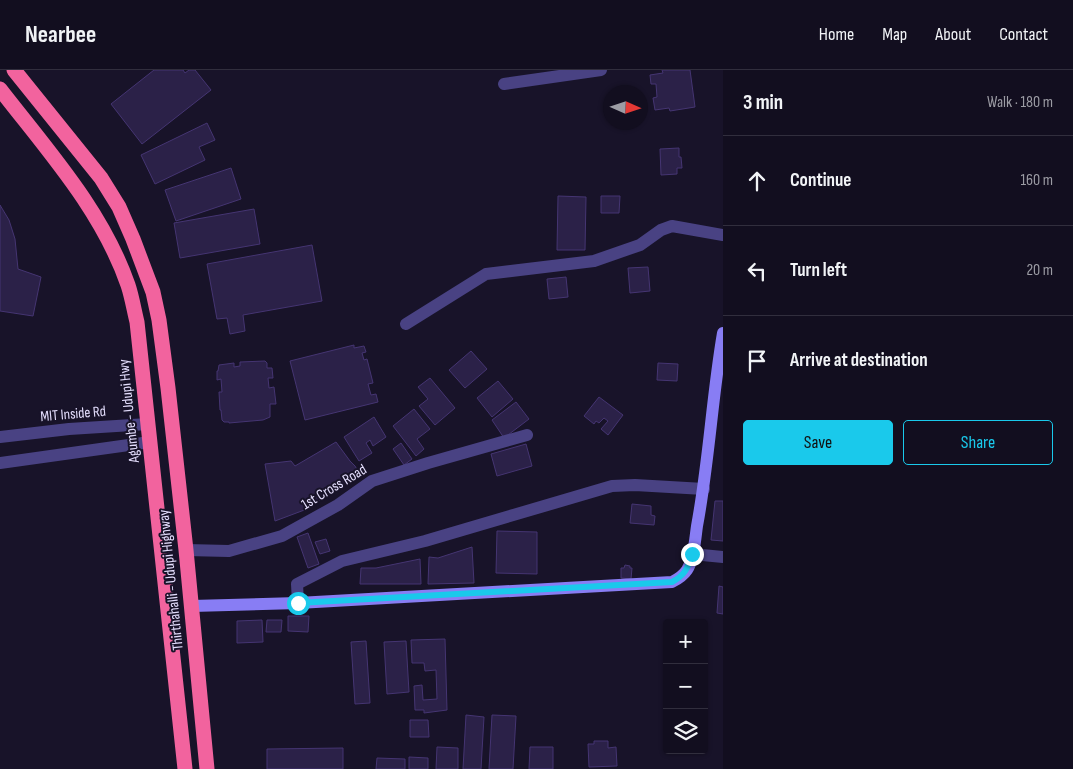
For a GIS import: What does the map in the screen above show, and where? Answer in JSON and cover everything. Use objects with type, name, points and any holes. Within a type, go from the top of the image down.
[{"type":"highway","name":"Thirthahalli - Udupi Highway","points":[[14,70],[101,178],[118,207],[133,239],[153,292],[159,320],[168,388],[192,606],[207,769]]},
{"type":"highway","name":"Agumbe - Udupi Hwy","points":[[0,89],[77,186],[95,214],[129,286],[138,322],[184,769]]},
{"type":"street","points":[[504,84],[601,70]]},
{"type":"street","points":[[406,324],[486,274],[594,261],[640,245],[661,230],[672,226],[723,235]]},
{"type":"street","points":[[192,606],[298,603],[672,582],[682,576],[688,569],[692,554],[704,489],[717,369],[723,333]]},
{"type":"street","name":"MIT Inside Rd","points":[[0,437],[69,429],[148,424]]},
{"type":"street","name":"1st Cross Road","points":[[186,550],[229,551],[282,536],[338,505],[372,481],[527,435]]},
{"type":"street","points":[[0,463],[150,442]]},
{"type":"street","points":[[298,603],[297,584],[342,561],[425,541],[612,486],[635,485],[704,489]]},
{"type":"street","points":[[692,554],[723,557]]},
{"type":"building","points":[[154,70],[183,70],[185,73],[189,70],[195,70],[211,90],[142,144],[111,104]]},
{"type":"building","points":[[662,70],[690,70],[695,107],[670,111],[669,108],[655,110],[653,98],[657,97],[656,84],[651,84],[650,75],[663,73]]},
{"type":"building","points":[[207,123],[215,140],[199,147],[205,160],[155,184],[141,155]]},
{"type":"building","points":[[679,148],[682,168],[677,168],[677,174],[661,175],[660,149]]},
{"type":"building","points":[[231,168],[241,199],[176,221],[165,190]]},
{"type":"building","points":[[558,196],[586,197],[585,250],[557,250]]},
{"type":"building","points":[[601,196],[620,196],[619,213],[601,213]]},
{"type":"building","points":[[0,205],[9,220],[15,239],[18,269],[41,277],[33,316],[0,311]]},
{"type":"building","points":[[254,209],[260,244],[180,258],[174,223]]},
{"type":"building","points":[[312,245],[322,301],[243,315],[245,331],[230,334],[227,318],[217,319],[207,264]]},
{"type":"building","points":[[648,267],[650,291],[630,293],[628,268]]},
{"type":"building","points":[[566,277],[568,297],[549,299],[547,279]]},
{"type":"building","points":[[354,345],[354,348],[364,346],[366,352],[362,353],[364,360],[367,359],[373,383],[368,384],[371,395],[376,394],[378,402],[305,420],[290,361]]},
{"type":"building","points":[[471,351],[487,369],[465,388],[449,370]]},
{"type":"building","points":[[265,361],[267,368],[272,368],[273,378],[268,378],[269,388],[274,387],[276,404],[270,404],[270,417],[263,420],[224,422],[220,410],[219,392],[222,392],[221,379],[217,380],[219,365],[234,363],[234,367],[240,366],[240,362]]},
{"type":"building","points":[[658,363],[678,364],[677,381],[657,380]]},
{"type":"building","points":[[430,378],[455,408],[435,425],[419,406],[428,399],[418,387]]},
{"type":"building","points":[[498,381],[513,399],[492,417],[477,398]]},
{"type":"building","points":[[599,397],[623,415],[608,435],[601,429],[608,421],[604,418],[599,423],[596,421],[594,424],[584,416]]},
{"type":"building","points":[[516,402],[529,419],[504,438],[492,420]]},
{"type":"building","points":[[414,409],[430,429],[417,439],[424,449],[416,456],[393,426]]},
{"type":"building","points":[[374,417],[386,437],[373,446],[370,440],[366,443],[372,453],[359,461],[344,437]]},
{"type":"building","points":[[336,442],[359,473],[307,509],[275,521],[265,464],[291,461],[295,466]]},
{"type":"building","points":[[401,443],[412,459],[404,465],[393,449]]},
{"type":"building","points":[[526,444],[532,466],[497,476],[491,454]]},
{"type":"building","points":[[715,501],[723,501],[723,541],[711,540]]},
{"type":"building","points":[[632,504],[651,506],[651,515],[655,516],[654,525],[630,523]]},
{"type":"building","points":[[497,531],[537,532],[537,574],[496,573]]},
{"type":"building","points":[[308,533],[319,564],[308,568],[297,537]]},
{"type":"building","points":[[326,539],[330,551],[320,554],[315,542]]},
{"type":"building","points":[[472,547],[474,583],[428,584],[429,557],[438,558]]},
{"type":"building","points":[[420,559],[421,584],[360,584],[361,568],[376,568]]},
{"type":"building","points":[[625,565],[632,568],[631,579],[621,578],[621,568],[624,568]]},
{"type":"building","points":[[719,586],[723,587],[723,614],[717,613]]},
{"type":"building","points":[[288,616],[309,616],[308,632],[288,631]]},
{"type":"building","points":[[262,620],[263,642],[237,643],[237,621]]},
{"type":"building","points":[[267,620],[282,620],[281,632],[266,632]]},
{"type":"building","points":[[445,639],[447,710],[424,713],[424,710],[415,710],[414,686],[422,685],[423,700],[437,699],[436,670],[425,671],[424,663],[412,663],[411,640]]},
{"type":"building","points":[[366,641],[370,703],[355,704],[351,642]]},
{"type":"building","points":[[406,641],[409,692],[387,694],[384,642]]},
{"type":"building","points":[[466,715],[484,717],[481,769],[463,769]]},
{"type":"building","points":[[492,715],[516,716],[513,769],[489,769]]},
{"type":"building","points":[[410,720],[428,720],[429,737],[410,737]]},
{"type":"building","points":[[594,741],[608,741],[608,748],[616,747],[617,766],[589,767],[588,744],[594,744]]},
{"type":"building","points":[[437,747],[458,748],[458,769],[436,769]]},
{"type":"building","points":[[530,747],[553,747],[553,769],[529,769]]},
{"type":"building","points":[[343,748],[343,769],[267,769],[267,749]]},
{"type":"building","points":[[409,757],[428,758],[428,769],[409,769]]},
{"type":"building","points":[[377,758],[405,759],[405,769],[376,769]]},
{"type":"route","points":[[298,603],[672,582],[682,576],[688,569],[692,554]]}]
